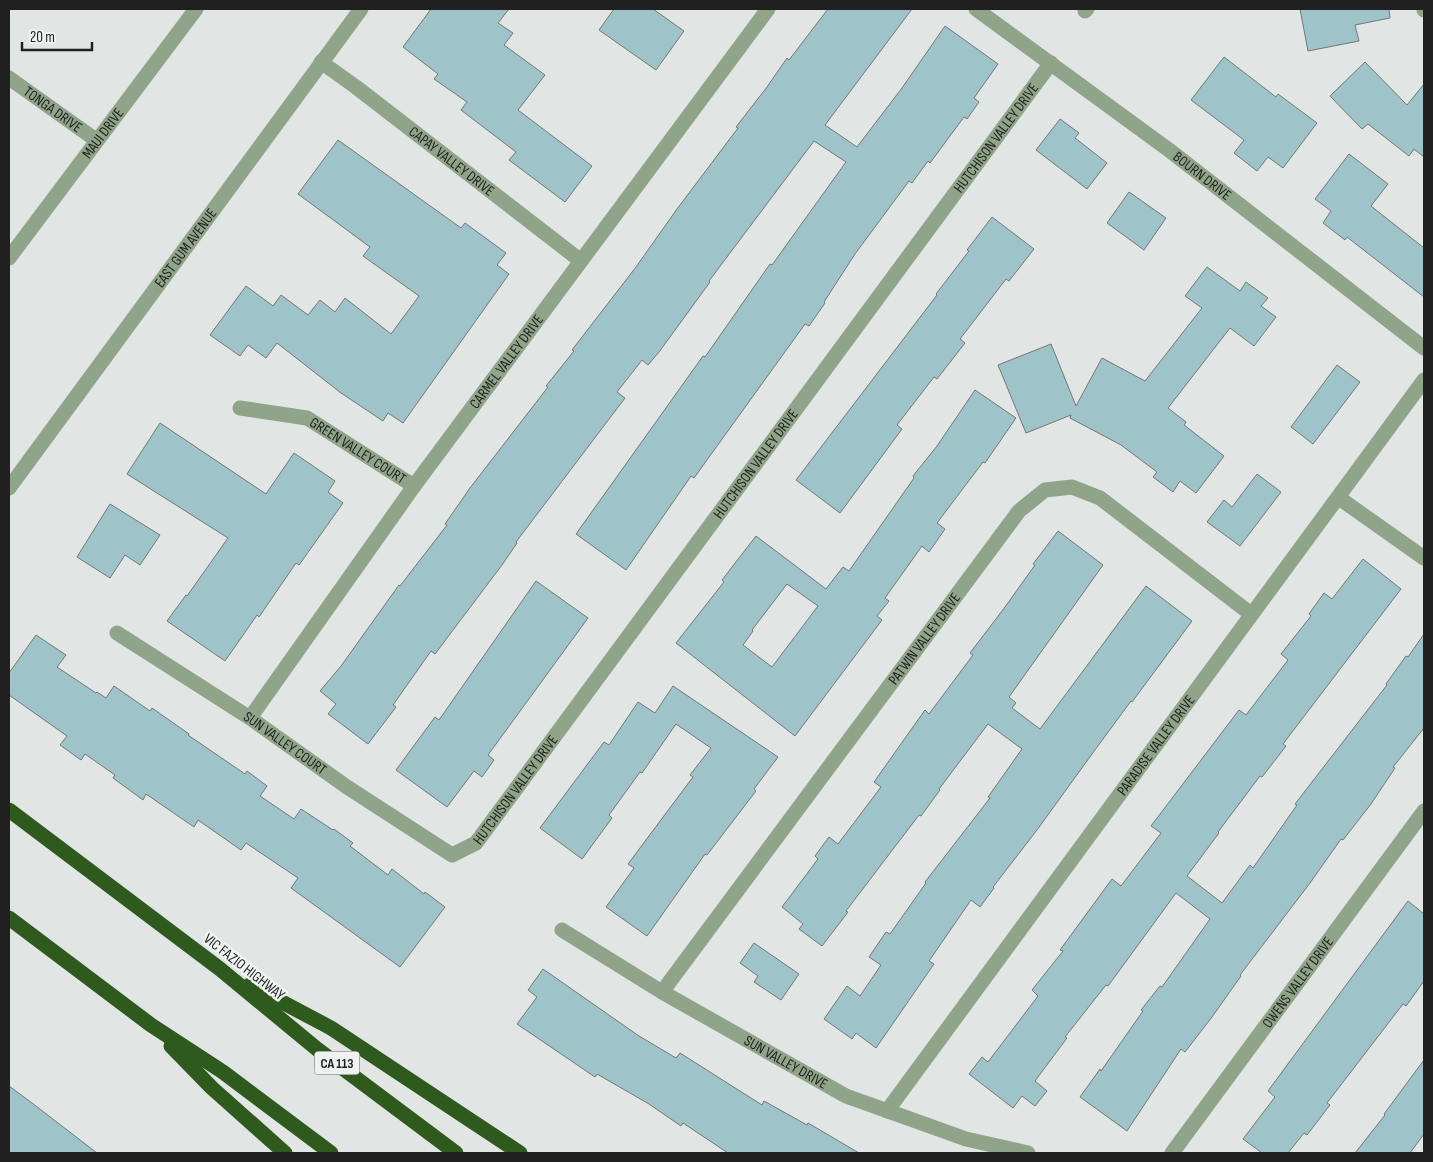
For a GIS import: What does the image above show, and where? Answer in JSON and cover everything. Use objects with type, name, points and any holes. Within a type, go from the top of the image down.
[{"type":"highway","name":"VIC FAZIO HIGHWAY","points":[[9,810],[220,970],[317,1049],[456,1153]]},
{"type":"highway","points":[[9,918],[151,1025],[223,1072],[331,1153]]},
{"type":"highway","points":[[220,970],[332,1028],[520,1153]]},
{"type":"highway","points":[[151,1025],[212,1088],[285,1153]]},
{"type":"street","name":"MAUI DRIVE","points":[[9,258],[196,9]]},
{"type":"street","name":"EAST GUM AVENUE","points":[[9,488],[361,9]]},
{"type":"street","name":"CARMEL VALLEY DRIVE","points":[[250,718],[414,486],[768,9]]},
{"type":"street","name":"BOURN DRIVE","points":[[976,9],[1169,150],[1424,348]]},
{"type":"street","name":"CAPAY VALLEY DRIVE","points":[[321,62],[581,261]]},
{"type":"street","name":"HUTCHISON VALLEY DRIVE","points":[[452,855],[476,843],[1051,63]]},
{"type":"street","name":"TONGA DRIVE","points":[[9,78],[96,140]]},
{"type":"street","name":"PARADISE VALLEY DRIVE","points":[[887,1111],[1424,380]]},
{"type":"street","name":"GREEN VALLEY COURT","points":[[240,408],[307,418],[414,486]]},
{"type":"street","name":"PATWIN VALLEY DRIVE","points":[[662,992],[1019,511],[1045,490],[1072,487],[1100,498],[1251,614]]},
{"type":"street","points":[[1339,498],[1424,558]]},
{"type":"street","name":"SUN VALLEY COURT","points":[[117,633],[250,718],[347,787],[452,855]]},
{"type":"street","name":"OWENS VALLEY DRIVE","points":[[1172,1153],[1424,811]]},
{"type":"street","name":"SUN VALLEY DRIVE","points":[[562,930],[662,992],[846,1096],[966,1139],[1028,1153]]},
{"type":"building","points":[[431,9],[509,9],[498,23],[513,33],[504,45],[545,75],[518,110],[592,166],[565,202],[509,160],[516,152],[461,110],[467,102],[434,79],[438,74],[403,47]]},
{"type":"building","points":[[614,9],[653,9],[684,31],[656,70],[599,30]]},
{"type":"building","points":[[828,9],[912,9],[825,125],[857,147],[902,88],[945,26],[998,64],[974,98],[979,102],[967,119],[964,117],[930,163],[928,161],[912,183],[909,181],[855,254],[809,326],[805,324],[694,478],[691,476],[626,570],[576,534],[703,356],[705,357],[770,264],[772,265],[846,162],[814,141],[709,281],[659,352],[648,365],[642,360],[617,392],[625,398],[516,542],[502,565],[435,654],[431,651],[393,705],[396,707],[368,744],[328,714],[336,704],[320,691],[341,666],[399,585],[447,525],[445,524],[470,488],[548,387],[546,386],[574,351],[572,350],[636,267],[787,58],[789,60]]},
{"type":"building","points":[[1300,9],[1389,9],[1390,18],[1355,25],[1359,41],[1308,51]]},
{"type":"building","points":[[1224,57],[1276,97],[1278,94],[1317,123],[1283,168],[1268,157],[1257,171],[1234,153],[1244,140],[1191,100]]},
{"type":"building","points":[[1365,62],[1407,105],[1424,84],[1424,157],[1414,149],[1409,156],[1368,124],[1362,129],[1330,96]]},
{"type":"building","points":[[1060,119],[1079,133],[1075,138],[1107,163],[1087,189],[1036,150]]},
{"type":"building","points":[[338,140],[461,228],[465,223],[506,253],[497,265],[509,274],[403,423],[388,413],[383,421],[341,393],[277,343],[266,358],[248,345],[240,356],[210,335],[246,286],[273,306],[281,295],[308,315],[320,300],[335,312],[345,298],[391,334],[419,296],[363,256],[370,247],[298,194]]},
{"type":"building","points":[[1349,154],[1388,184],[1371,206],[1424,248],[1424,297],[1347,237],[1345,240],[1323,223],[1331,211],[1315,199]]},
{"type":"building","points":[[1129,192],[1166,218],[1144,250],[1107,223]]},
{"type":"building","points":[[992,217],[1034,249],[1009,281],[1006,279],[960,339],[965,343],[937,379],[934,377],[897,425],[902,429],[840,513],[796,480],[937,295]]},
{"type":"building","points":[[1207,267],[1240,291],[1246,282],[1268,298],[1261,306],[1276,317],[1254,346],[1230,328],[1168,408],[1186,422],[1184,425],[1224,456],[1196,493],[1180,481],[1173,492],[1153,477],[1157,472],[1121,445],[1070,418],[1071,415],[1026,433],[998,365],[1051,344],[1076,406],[1102,358],[1145,381],[1202,308],[1185,296]]},
{"type":"building","points":[[1337,365],[1360,382],[1313,444],[1291,427]]},
{"type":"building","points":[[975,390],[1016,418],[985,463],[983,462],[937,523],[945,529],[929,552],[922,546],[885,598],[889,601],[877,616],[882,620],[795,736],[676,643],[724,582],[722,580],[756,536],[826,589],[843,567],[849,571],[914,478],[913,476],[937,446]],"holes":[[[787,584],[818,606],[772,667],[743,645]]]},
{"type":"building","points":[[160,423],[266,494],[294,453],[335,481],[328,492],[343,503],[299,565],[296,563],[259,617],[257,615],[225,661],[167,621],[228,538],[127,474]]},
{"type":"building","points":[[1257,474],[1281,492],[1240,546],[1207,522],[1224,500],[1232,507]]},
{"type":"building","points":[[110,504],[160,535],[140,565],[125,555],[110,578],[77,557]]},
{"type":"building","points":[[1058,531],[1103,565],[1009,697],[1016,703],[1012,708],[1040,729],[1146,586],[1192,621],[980,907],[971,900],[929,961],[934,964],[876,1048],[856,1033],[852,1039],[824,1019],[847,986],[860,996],[881,965],[869,957],[886,932],[890,934],[925,882],[990,798],[988,797],[1022,749],[988,724],[921,816],[919,815],[846,911],[848,912],[822,946],[799,929],[803,924],[782,907],[818,859],[815,856],[829,837],[838,844],[881,787],[874,782],[925,710],[929,714],[973,655],[970,653]]},
{"type":"building","points":[[1363,559],[1401,589],[1283,744],[1286,746],[1262,777],[1260,776],[1187,876],[1222,903],[1250,865],[1253,868],[1297,805],[1295,804],[1424,634],[1424,728],[1393,767],[1395,768],[1371,804],[1343,840],[1341,839],[1240,975],[1212,1017],[1185,1052],[1181,1049],[1127,1131],[1080,1097],[1100,1069],[1101,1071],[1143,1011],[1141,1010],[1160,986],[1162,987],[1210,919],[1176,893],[1108,986],[1106,985],[1065,1037],[1067,1038],[1035,1081],[1047,1091],[1035,1106],[1022,1096],[1013,1108],[969,1074],[982,1057],[988,1062],[1038,996],[1032,990],[1063,951],[1060,950],[1112,879],[1121,886],[1161,833],[1151,826],[1239,710],[1246,715],[1288,660],[1281,654],[1311,616],[1309,614],[1324,593],[1332,599]]},
{"type":"building","points":[[536,581],[588,618],[488,755],[494,760],[482,777],[474,771],[447,807],[396,770],[435,717],[439,720]]},
{"type":"building","points":[[36,635],[66,655],[57,667],[96,693],[106,698],[114,686],[150,711],[152,708],[245,774],[247,771],[267,786],[260,796],[294,819],[301,809],[353,843],[350,846],[388,875],[392,869],[424,894],[425,892],[445,907],[400,967],[291,888],[298,878],[246,843],[241,850],[198,820],[194,827],[146,794],[143,800],[113,778],[115,775],[85,754],[81,760],[60,745],[67,736],[9,695],[9,673]]},
{"type":"building","points":[[673,686],[778,757],[754,789],[756,791],[707,855],[705,854],[647,936],[606,907],[634,868],[628,864],[693,777],[690,775],[711,748],[676,724],[642,773],[640,772],[609,815],[612,818],[582,859],[540,828],[604,742],[609,745],[638,702],[655,713]]},
{"type":"building","points":[[1408,901],[1424,914],[1424,981],[1406,1006],[1403,1004],[1327,1103],[1330,1105],[1307,1135],[1304,1133],[1288,1153],[1262,1153],[1243,1139],[1275,1097],[1268,1091]]},
{"type":"building","points":[[754,943],[799,974],[781,1000],[754,982],[758,976],[740,963]]},
{"type":"building","points":[[543,969],[639,1036],[676,1058],[680,1053],[762,1105],[764,1101],[807,1125],[808,1123],[859,1153],[728,1153],[683,1123],[681,1126],[649,1104],[597,1074],[595,1077],[517,1024],[537,997],[528,990]]},
{"type":"building","points":[[1424,1060],[1424,1134],[1410,1153],[1355,1153],[1385,1115]]},
{"type":"building","points":[[9,1086],[32,1103],[97,1153],[9,1153]]}]
